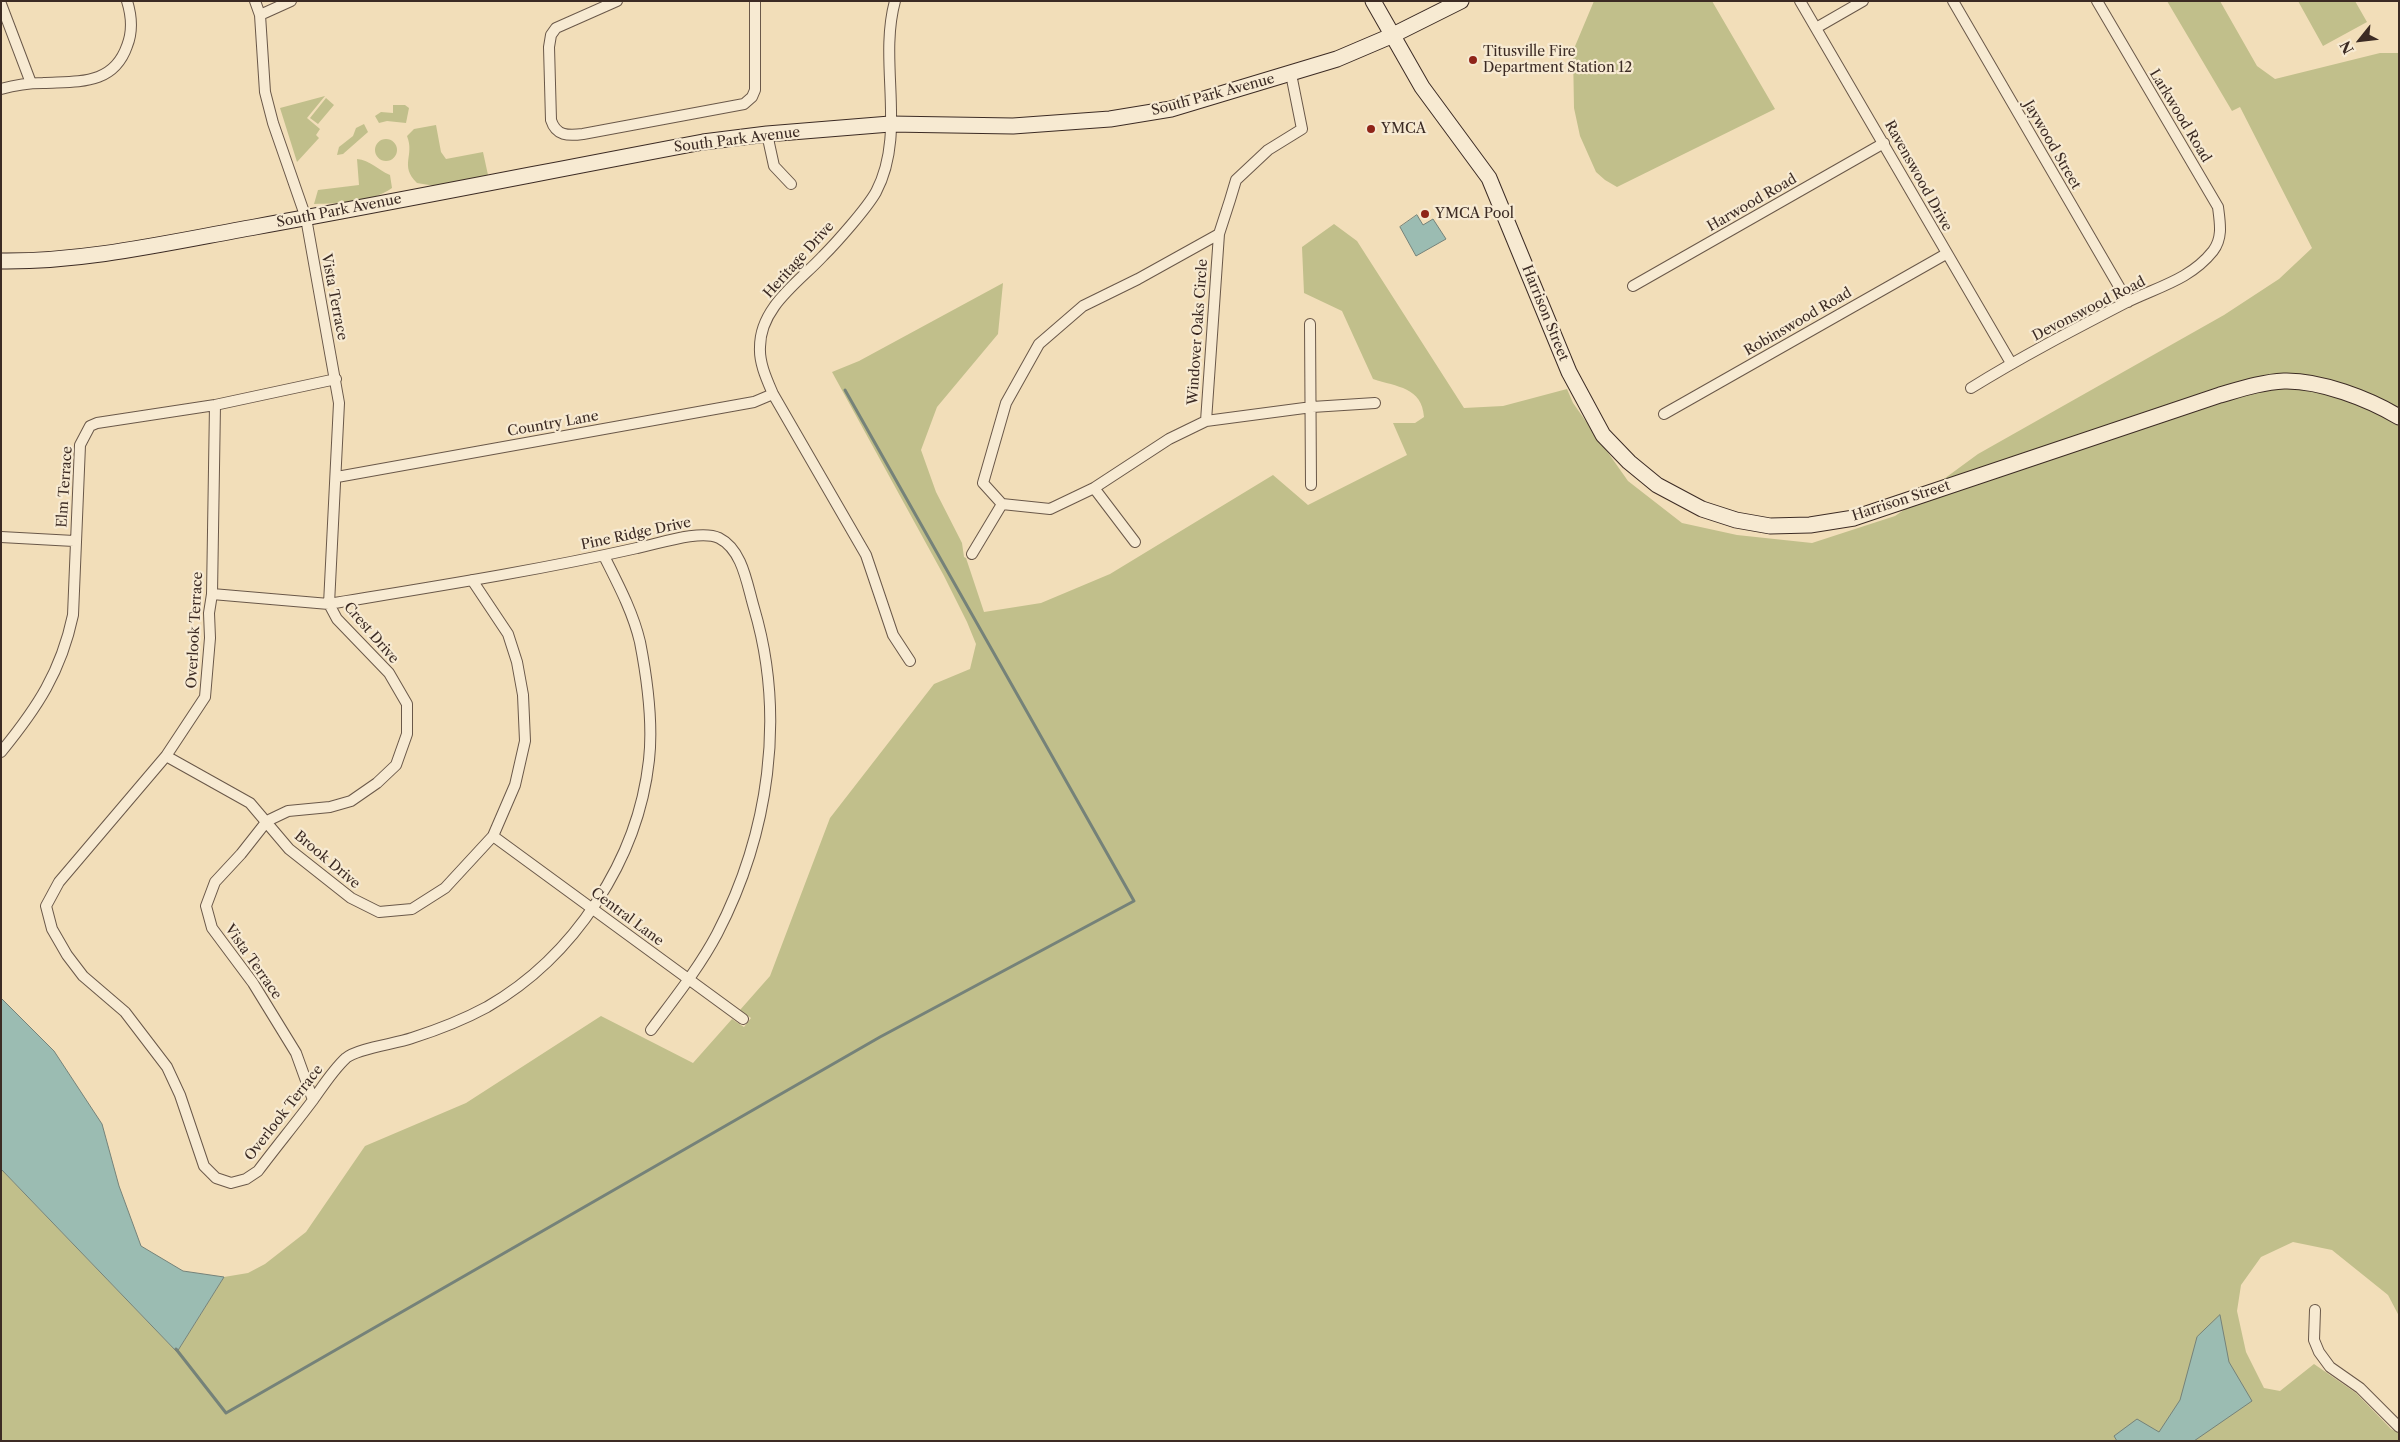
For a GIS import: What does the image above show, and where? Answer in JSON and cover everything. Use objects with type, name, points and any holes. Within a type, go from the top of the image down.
[{"type":"street","points":[[1,89],[31,83],[87,81],[101,76],[122,59],[130,38],[132,21],[127,1]]},
{"type":"street","name":"Vista Terrace","points":[[254,1],[260,15],[266,92],[273,123],[306,218],[339,403],[337,477],[329,604]]},
{"type":"street","points":[[260,15],[291,1]]},
{"type":"street","points":[[617,1],[562,26],[551,35],[549,47],[551,120],[557,130],[565,135],[583,134],[744,104],[752,97],[754,90],[755,1]]},
{"type":"street","name":"Heritage Drive","points":[[895,1],[889,23],[890,153],[886,172],[875,194],[824,256],[783,296],[765,320],[760,347],[764,374],[773,394],[866,555],[893,635],[910,661]]},
{"type":"street","name":"Harrison Street","points":[[1373,1],[1391,36],[1422,87],[1489,178],[1569,372],[1602,435],[1629,462],[1657,485],[1702,509],[1736,520],[1770,526],[1810,525],[1854,518],[2220,394],[2250,386],[2277,382],[2286,381],[2322,386],[2359,398],[2399,417]]},
{"type":"street","name":"South Park Avenue","points":[[1,260],[33,261],[106,253],[306,218],[703,142],[768,134],[890,124],[1013,126],[1110,119],[1171,109],[1338,59],[1391,36],[1461,1]]},
{"type":"street","name":"Ravenswood Drive","points":[[1800,1],[1884,143],[1946,254],[2012,363]]},
{"type":"street","points":[[1816,28],[1863,1]]},
{"type":"street","name":"Jaywood Street","points":[[1953,1],[2128,302]]},
{"type":"street","name":"Larkwood Road","points":[[2097,1],[2218,207],[2221,230],[2214,249]]},
{"type":"street","points":[[1,4],[31,83]]},
{"type":"street","name":"Windover Oaks Circle","points":[[1219,234],[1138,279],[1083,306],[1039,344],[1006,403],[983,483],[1002,504],[1050,509],[1094,488],[1169,439],[1206,421],[1219,234],[1236,180],[1268,150],[1302,129],[1291,74]]},
{"type":"street","points":[[768,134],[774,166],[790,184]]},
{"type":"street","name":"Harwood Road","points":[[1633,286],[1884,143]]},
{"type":"street","name":"Devonswood Road","points":[[1971,388],[2012,363],[2128,302],[2182,278],[2199,266],[2214,249]]},
{"type":"street","name":"Robinswood Road","points":[[1664,414],[1946,254]]},
{"type":"street","points":[[1310,324],[1311,485]]},
{"type":"street","name":"Elm Terrace","points":[[1,752],[38,705],[50,683],[68,638],[73,615],[74,541],[80,445],[90,426],[97,423],[215,405],[336,379]]},
{"type":"street","name":"Country Lane","points":[[337,477],[754,402],[773,394]]},
{"type":"street","points":[[1206,421],[1312,407],[1376,403]]},
{"type":"street","name":"Overlook Terrace","points":[[215,405],[212,594],[205,697],[166,756],[59,882],[46,906],[52,930],[83,976],[126,1012],[167,1067],[180,1094],[204,1166],[216,1178],[231,1183],[246,1179],[258,1171],[347,1057],[410,1039],[462,1020],[525,982],[560,950],[593,908],[617,866],[640,806],[649,760],[650,719],[640,642],[627,601],[604,556]]},
{"type":"street","points":[[1094,488],[1135,542]]},
{"type":"street","points":[[972,554],[1002,504]]},
{"type":"street","name":"Pine Ridge Drive","points":[[329,604],[604,556],[699,535],[719,538],[735,552],[759,624],[770,700],[767,786],[757,834],[736,895],[716,936],[688,981],[651,1030]]},
{"type":"street","points":[[1,537],[74,541]]},
{"type":"street","name":"Brook Drive","points":[[267,820],[289,849],[351,898],[379,912],[412,909],[445,888],[471,863],[493,836],[515,785],[525,741],[524,694],[518,662],[508,634],[472,580]]},
{"type":"street","name":"Crest Drive","points":[[212,594],[329,604],[337,619],[389,673],[407,704],[407,734],[396,765],[378,783],[351,801],[330,807],[288,811],[267,820]]},
{"type":"street","points":[[166,756],[250,803],[267,820]]},
{"type":"street","name":"Vista Terrace","points":[[267,820],[241,854],[215,882],[206,906],[212,928],[253,983],[296,1053],[312,1100]]},
{"type":"street","name":"Central Lane","points":[[493,836],[593,908],[688,981],[743,1019]]},
{"type":"street","points":[[2316,1310],[2314,1340],[2319,1352],[2330,1367],[2360,1388],[2399,1427]]},
{"type":"shaded area","points":[[1594,1],[1712,1],[1775,109],[1617,187],[1605,180],[1596,172],[1580,136],[1574,108],[1573,51]]},
{"type":"shaded area","points":[[2167,1],[2220,1],[2257,66],[2275,79],[2380,53],[2399,53],[2399,410],[2287,376],[1937,484],[1978,454],[2224,315],[2279,279],[2312,248],[2240,107],[2232,111]]},
{"type":"shaded area","points":[[2298,1],[2355,1],[2367,22],[2323,46]]},
{"type":"shaded area","points":[[325,96],[307,118],[320,129],[316,135],[319,138],[297,162],[280,108]]},
{"type":"shaded area","points":[[326,98],[334,105],[318,124],[310,118]]},
{"type":"shaded area","points":[[393,105],[405,105],[409,108],[406,123],[387,121],[379,123],[375,116],[381,112],[393,113]]},
{"type":"shaded area","points":[[364,124],[368,132],[343,154],[337,155],[339,147],[353,136],[356,128]]},
{"type":"shaded area","points":[[436,125],[441,152],[446,159],[483,152],[488,175],[435,186],[417,183],[409,171],[409,143],[407,136],[414,129]]},
{"type":"shaded area","points":[[386,139],[394,142],[397,150],[394,158],[386,161],[378,158],[375,150],[378,142]]},
{"type":"shaded area","points":[[357,159],[366,161],[390,175],[392,188],[374,197],[365,199],[314,204],[318,190],[359,185]]},
{"type":"shaded area","points":[[1334,224],[1357,241],[1464,408],[1503,406],[1567,389],[1573,403],[1628,481],[1682,523],[1737,535],[1812,543],[1895,516],[1911,505],[2221,400],[2285,387],[2320,391],[2356,403],[2399,424],[2399,1316],[2388,1295],[2332,1250],[2293,1242],[2261,1257],[2241,1285],[2237,1311],[2246,1352],[2264,1388],[2280,1391],[2314,1364],[2356,1393],[2391,1429],[2399,1433],[2399,1441],[1,1441],[1,1169],[177,1352],[224,1277],[248,1273],[265,1264],[306,1232],[365,1146],[466,1103],[601,1016],[693,1063],[732,1019],[744,1027],[751,1018],[740,1010],[770,976],[830,818],[934,684],[970,669],[976,644],[944,576],[832,372],[859,361],[1003,283],[998,334],[937,407],[921,450],[936,492],[962,543],[964,557],[966,558],[984,612],[1041,603],[1110,574],[1273,475],[1308,505],[1407,455],[1393,423],[1415,423],[1424,417],[1419,400],[1407,390],[1373,379],[1342,311],[1304,293],[1302,247]]},
{"type":"water","points":[[1417,215],[1423,225],[1433,219],[1446,239],[1416,256],[1400,227]]},
{"type":"water","points":[[1,998],[54,1051],[102,1124],[119,1186],[141,1246],[183,1271],[224,1277],[177,1352],[1,1169]]},
{"type":"water","points":[[2220,1315],[2229,1362],[2252,1401],[2194,1441],[2117,1441],[2114,1436],[2137,1419],[2159,1432],[2180,1400],[2197,1337]]},
{"type":"waterway","points":[[176,1349],[226,1413],[880,1037],[1134,901],[845,390]]},
{"type":"place","name":"Titusville Fire Department Station 12","points":[[1473,60]]},
{"type":"place","name":"YMCA","points":[[1371,129]]},
{"type":"place","name":"YMCA Pool","points":[[1425,214]]}]
